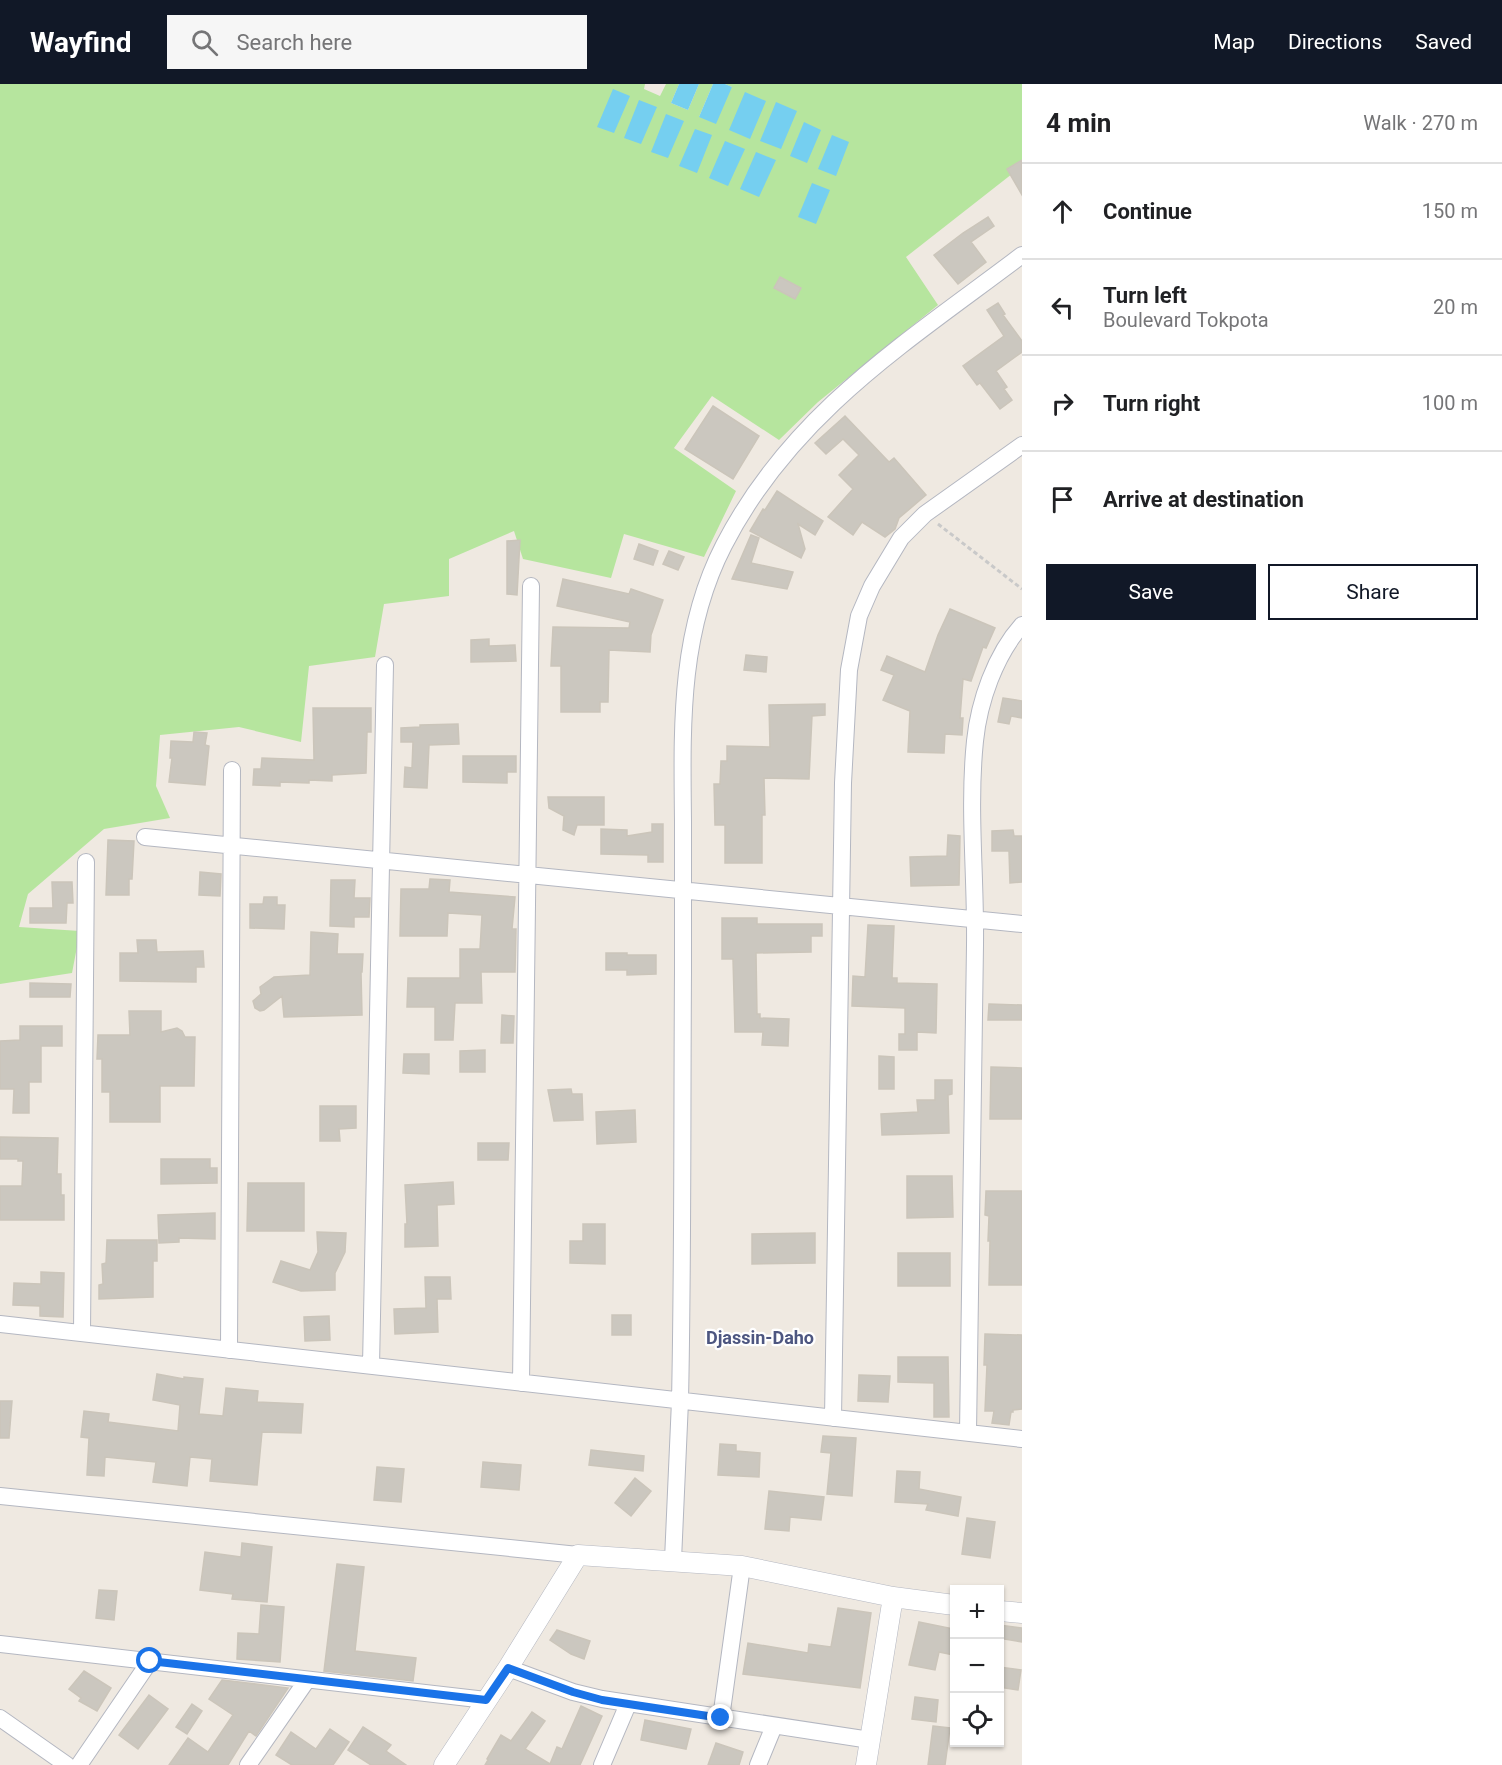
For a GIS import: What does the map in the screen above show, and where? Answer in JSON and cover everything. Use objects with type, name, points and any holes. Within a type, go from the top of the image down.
[{"type":"street","points":[[673,1560],[680,1401],[684,890],[682,718],[694,622],[723,546],[772,468],[830,404],[858,379],[1022,255]]},
{"type":"street","points":[[833,1418],[843,783],[849,670],[859,616],[872,586],[901,538],[925,514],[1022,445]]},
{"type":"street","points":[[521,1383],[531,586]]},
{"type":"street","points":[[968,1433],[975,919],[972,830],[975,740],[990,680],[1005,650],[1022,625]]},
{"type":"street","points":[[371,1366],[385,665]]},
{"type":"street","points":[[229,1350],[232,770]]},
{"type":"street","points":[[145,837],[1022,924]]},
{"type":"street","points":[[82,1333],[86,862]]},
{"type":"street","points":[[0,1324],[1022,1439]]},
{"type":"street","points":[[0,1496],[578,1555],[742,1566],[893,1597],[950,1604]]},
{"type":"street","points":[[444,1765],[578,1555]]},
{"type":"street","points":[[721,1718],[742,1566]]},
{"type":"street","points":[[866,1765],[893,1597]]},
{"type":"street","points":[[1004,1611],[1022,1613]]},
{"type":"street","points":[[0,1644],[486,1700]]},
{"type":"street","points":[[79,1765],[150,1661]]},
{"type":"street","points":[[508,1668],[573,1692],[628,1704],[870,1740]]},
{"type":"street","points":[[248,1765],[307,1680]]},
{"type":"street","points":[[602,1765],[628,1704]]},
{"type":"street","points":[[0,1718],[67,1765]]},
{"type":"street","points":[[758,1765],[774,1726]]},
{"type":"path","points":[[925,514],[1022,589]]},
{"type":"green space","points":[[0,84],[645,84],[644,89],[660,96],[666,84],[679,84],[671,103],[688,110],[699,84],[713,84],[699,117],[732,87],[725,84],[1022,84],[1022,166],[906,257],[938,305],[818,402],[779,440],[712,396],[674,448],[736,491],[704,557],[624,534],[611,578],[523,559],[514,531],[449,559],[449,596],[384,604],[375,657],[309,666],[301,742],[239,727],[160,735],[156,786],[170,818],[104,829],[28,894],[19,927],[80,931],[72,973],[0,984]]},
{"type":"water","points":[[679,84],[699,84],[688,110],[671,103]]},
{"type":"water","points":[[713,84],[725,84],[732,87],[716,124],[699,117]]},
{"type":"water","points":[[613,89],[630,96],[614,133],[597,127]]},
{"type":"water","points":[[745,92],[766,101],[750,139],[729,130]]},
{"type":"water","points":[[639,100],[657,107],[641,144],[624,138]]},
{"type":"water","points":[[776,102],[797,111],[781,149],[760,141]]},
{"type":"water","points":[[666,114],[684,121],[668,158],[651,152]]},
{"type":"water","points":[[804,122],[821,130],[807,163],[790,156]]},
{"type":"water","points":[[695,129],[712,135],[697,173],[679,166]]},
{"type":"water","points":[[832,135],[849,142],[836,176],[818,169]]},
{"type":"water","points":[[725,141],[745,149],[728,186],[709,178]]},
{"type":"water","points":[[756,152],[776,160],[759,197],[740,189]]},
{"type":"water","points":[[812,183],[830,190],[816,224],[798,217]]},
{"type":"building","points":[[1022,160],[1022,195],[1007,169]]},
{"type":"building","points":[[988,217],[994,226],[971,242],[986,262],[958,284],[934,255]]},
{"type":"building","points":[[780,277],[801,288],[795,299],[774,288]]},
{"type":"building","points":[[998,303],[1005,314],[1003,315],[1022,341],[1022,352],[996,371],[1007,387],[1004,389],[1012,400],[1000,409],[963,366],[1004,336],[987,310]]},
{"type":"building","points":[[713,406],[759,436],[733,479],[685,449]]},
{"type":"building","points":[[845,416],[889,462],[894,458],[926,495],[899,518],[895,529],[885,537],[862,522],[853,535],[828,517],[853,489],[839,475],[859,455],[843,439],[826,454],[815,443]]},
{"type":"building","points":[[777,491],[823,521],[815,535],[798,524],[805,549],[801,558],[750,531]]},
{"type":"building","points":[[751,535],[759,538],[751,563],[793,572],[787,589],[732,579]]},
{"type":"building","points":[[520,540],[517,595],[507,594],[507,541]]},
{"type":"building","points":[[639,544],[658,551],[653,565],[634,559]]},
{"type":"building","points":[[669,551],[684,557],[678,570],[663,564]]},
{"type":"building","points":[[563,579],[629,594],[631,589],[663,600],[651,635],[650,652],[609,650],[608,702],[600,702],[600,712],[561,712],[561,666],[551,666],[553,627],[629,628],[630,622],[557,606]]},
{"type":"building","points":[[950,609],[995,628],[986,648],[983,647],[971,681],[963,679],[960,718],[963,718],[962,735],[945,734],[944,753],[908,752],[910,711],[883,700],[894,675],[881,670],[887,656],[925,672]]},
{"type":"building","points":[[489,639],[489,646],[515,645],[516,661],[471,662],[471,640]]},
{"type":"building","points":[[746,655],[767,657],[766,672],[744,670]]},
{"type":"building","points":[[1003,698],[1022,701],[1022,718],[1011,716],[1009,724],[998,722]]},
{"type":"building","points":[[825,704],[825,715],[812,716],[809,779],[764,778],[765,815],[762,815],[762,863],[725,863],[725,825],[715,825],[714,784],[720,784],[721,761],[727,761],[727,746],[770,747],[769,705]]},
{"type":"building","points":[[313,708],[371,708],[371,732],[367,732],[366,773],[332,775],[332,781],[280,782],[280,786],[253,785],[254,769],[261,769],[262,758],[314,760]]},
{"type":"building","points":[[458,724],[459,744],[429,745],[427,788],[404,787],[405,767],[412,768],[413,742],[401,742],[401,728]]},
{"type":"building","points":[[194,732],[207,733],[205,745],[209,746],[205,785],[169,782],[172,758],[170,758],[171,741],[193,742]]},
{"type":"building","points":[[463,756],[516,756],[516,772],[507,772],[507,783],[463,782]]},
{"type":"building","points":[[548,797],[604,797],[604,825],[577,825],[574,835],[563,830],[564,816],[549,808]]},
{"type":"building","points":[[652,824],[663,824],[663,862],[648,862],[648,855],[601,854],[601,829],[627,830],[627,836],[652,832]]},
{"type":"building","points":[[1013,830],[1014,836],[1022,836],[1022,882],[1010,883],[1009,851],[992,851],[992,831]]},
{"type":"building","points":[[948,835],[960,836],[959,885],[911,886],[910,857],[947,856]]},
{"type":"building","points":[[108,840],[134,841],[129,895],[106,895]]},
{"type":"building","points":[[200,872],[221,874],[220,896],[199,895]]},
{"type":"building","points":[[430,879],[450,880],[449,892],[515,897],[512,929],[516,929],[515,972],[481,972],[482,1003],[455,1003],[453,1040],[435,1040],[435,1007],[407,1007],[408,978],[460,978],[460,949],[480,949],[482,915],[448,913],[447,936],[400,936],[401,889],[429,889]]},
{"type":"building","points":[[331,880],[355,880],[354,898],[370,898],[369,917],[354,917],[354,927],[330,926]]},
{"type":"building","points":[[52,882],[72,882],[73,903],[67,903],[66,923],[30,923],[30,908],[53,908]]},
{"type":"building","points":[[264,897],[277,897],[277,905],[285,905],[284,929],[250,928],[250,904],[263,904]]},
{"type":"building","points":[[722,918],[757,918],[757,924],[822,924],[822,936],[811,936],[811,952],[756,953],[757,1014],[760,1014],[760,1018],[789,1019],[788,1046],[762,1045],[763,1032],[735,1032],[733,959],[722,959]]},
{"type":"building","points":[[868,925],[894,926],[892,978],[897,978],[897,983],[937,984],[936,1033],[917,1032],[917,1050],[899,1050],[899,1034],[905,1034],[905,1008],[852,1006],[853,976],[865,977]]},
{"type":"building","points":[[311,932],[338,934],[337,954],[363,954],[362,1015],[284,1017],[282,996],[264,1010],[260,1011],[255,1008],[253,1001],[261,994],[260,987],[274,977],[310,975]]},
{"type":"building","points":[[137,940],[156,940],[157,952],[203,951],[204,967],[196,967],[196,982],[120,981],[120,953],[138,953]]},
{"type":"building","points":[[606,953],[656,955],[656,974],[627,975],[627,970],[606,970]]},
{"type":"building","points":[[30,983],[71,984],[70,997],[30,997]]},
{"type":"building","points":[[989,1004],[1022,1005],[1022,1020],[988,1020]]},
{"type":"building","points":[[129,1011],[161,1011],[161,1032],[177,1028],[185,1037],[195,1037],[194,1086],[160,1086],[160,1122],[110,1122],[110,1092],[102,1092],[102,1059],[97,1059],[98,1035],[130,1035]]},
{"type":"building","points":[[502,1015],[514,1016],[513,1043],[501,1043]]},
{"type":"building","points":[[20,1026],[62,1026],[62,1046],[41,1046],[41,1082],[29,1082],[29,1113],[13,1113],[14,1089],[0,1089],[0,1041],[20,1040]]},
{"type":"building","points":[[485,1050],[485,1072],[460,1072],[460,1051]]},
{"type":"building","points":[[404,1054],[429,1054],[429,1074],[403,1073]]},
{"type":"building","points":[[879,1056],[894,1057],[894,1089],[879,1089]]},
{"type":"building","points":[[991,1067],[1022,1068],[1022,1119],[990,1119]]},
{"type":"building","points":[[935,1080],[952,1080],[952,1094],[948,1095],[949,1133],[882,1135],[881,1114],[918,1112],[917,1100],[935,1100]]},
{"type":"building","points":[[571,1089],[572,1094],[582,1094],[583,1120],[554,1121],[548,1090]]},
{"type":"building","points":[[320,1106],[356,1106],[356,1128],[339,1129],[340,1141],[320,1141]]},
{"type":"building","points":[[635,1110],[636,1142],[597,1144],[596,1112]]},
{"type":"building","points":[[0,1137],[58,1138],[57,1174],[61,1174],[64,1220],[0,1220],[0,1186],[22,1186],[23,1161],[0,1159]]},
{"type":"building","points":[[478,1143],[509,1143],[508,1160],[478,1160]]},
{"type":"building","points":[[161,1159],[210,1159],[210,1168],[217,1168],[217,1183],[161,1184]]},
{"type":"building","points":[[907,1176],[952,1176],[953,1217],[907,1218]]},
{"type":"building","points":[[453,1182],[454,1204],[437,1205],[438,1246],[405,1247],[405,1224],[407,1224],[405,1185]]},
{"type":"building","points":[[248,1183],[304,1183],[304,1231],[247,1231]]},
{"type":"building","points":[[986,1191],[1022,1191],[1022,1285],[989,1285],[990,1241],[988,1241],[989,1216],[985,1215]]},
{"type":"building","points":[[215,1213],[215,1239],[179,1238],[179,1242],[159,1243],[158,1215]]},
{"type":"building","points":[[583,1224],[605,1224],[605,1264],[570,1263],[570,1241],[583,1241]]},
{"type":"building","points":[[317,1232],[346,1233],[345,1252],[335,1273],[335,1290],[301,1291],[273,1282],[281,1261],[310,1270],[318,1252]]},
{"type":"building","points":[[815,1233],[815,1263],[752,1264],[752,1234]]},
{"type":"building","points":[[107,1240],[157,1240],[157,1261],[153,1261],[153,1297],[99,1299],[99,1285],[103,1284],[102,1264],[106,1263]]},
{"type":"building","points":[[898,1253],[950,1253],[950,1286],[898,1286]]},
{"type":"building","points":[[41,1272],[64,1273],[63,1317],[40,1316],[40,1306],[13,1305],[14,1283],[41,1284]]},
{"type":"building","points":[[425,1277],[450,1277],[451,1299],[437,1299],[438,1332],[395,1334],[394,1309],[426,1308]]},
{"type":"building","points":[[612,1315],[631,1315],[631,1335],[612,1335]]},
{"type":"building","points":[[329,1316],[330,1340],[305,1341],[304,1317]]},
{"type":"building","points":[[985,1334],[1022,1335],[1022,1409],[1011,1412],[1009,1425],[992,1423],[994,1411],[985,1411],[987,1365],[984,1365]]},
{"type":"building","points":[[898,1357],[948,1357],[949,1417],[934,1417],[934,1383],[898,1382]]},
{"type":"building","points":[[157,1374],[184,1379],[184,1377],[203,1379],[199,1414],[223,1416],[226,1388],[258,1391],[257,1402],[303,1404],[301,1433],[262,1432],[257,1485],[210,1481],[212,1459],[190,1457],[187,1486],[153,1482],[156,1462],[105,1457],[104,1476],[87,1475],[89,1438],[81,1437],[84,1411],[109,1414],[108,1422],[178,1431],[180,1405],[153,1400]]},
{"type":"building","points":[[859,1375],[890,1376],[888,1402],[858,1401]]},
{"type":"building","points":[[0,1401],[12,1401],[9,1438],[0,1438]]},
{"type":"building","points":[[823,1436],[856,1438],[852,1496],[827,1494],[831,1453],[821,1452]]},
{"type":"building","points":[[720,1444],[736,1445],[736,1451],[760,1453],[759,1477],[718,1475]]},
{"type":"building","points":[[591,1450],[644,1456],[643,1471],[589,1465]]},
{"type":"building","points":[[483,1462],[521,1465],[519,1490],[481,1487]]},
{"type":"building","points":[[377,1467],[404,1469],[401,1502],[374,1500]]},
{"type":"building","points":[[897,1471],[920,1472],[919,1489],[961,1497],[958,1516],[926,1510],[928,1504],[895,1502]]},
{"type":"building","points":[[635,1478],[651,1491],[631,1516],[615,1503]]},
{"type":"building","points":[[769,1491],[824,1497],[821,1520],[790,1517],[789,1531],[765,1529]]},
{"type":"building","points":[[967,1518],[995,1522],[990,1558],[962,1554]]},
{"type":"building","points":[[242,1543],[272,1547],[267,1602],[232,1599],[233,1594],[200,1590],[205,1552],[241,1557]]},
{"type":"building","points":[[337,1564],[364,1567],[355,1651],[416,1658],[413,1681],[324,1671]]},
{"type":"building","points":[[99,1590],[117,1591],[114,1620],[96,1618]]},
{"type":"building","points":[[261,1605],[284,1607],[280,1662],[237,1659],[238,1633],[259,1634]]},
{"type":"building","points":[[838,1608],[871,1613],[860,1688],[743,1674],[748,1643],[808,1653],[809,1644],[831,1647]]},
{"type":"building","points":[[919,1622],[950,1628],[950,1654],[939,1652],[935,1670],[909,1665]]},
{"type":"building","points":[[1004,1626],[1022,1628],[1022,1642],[1004,1639]]},
{"type":"building","points":[[557,1630],[590,1641],[584,1659],[571,1654],[550,1640]]},
{"type":"building","points":[[1004,1668],[1021,1670],[1018,1690],[1004,1688]]},
{"type":"building","points":[[84,1671],[111,1688],[97,1711],[79,1701],[81,1698],[69,1689]]},
{"type":"building","points":[[222,1680],[288,1688],[256,1736],[249,1731],[228,1765],[169,1765],[188,1738],[208,1752],[233,1715],[209,1699]]},
{"type":"building","points":[[149,1695],[168,1709],[138,1749],[119,1735]]},
{"type":"building","points":[[915,1697],[938,1700],[936,1722],[912,1719]]},
{"type":"building","points":[[192,1704],[202,1711],[187,1734],[176,1727]]},
{"type":"building","points":[[581,1706],[602,1716],[580,1765],[485,1765],[501,1735],[511,1741],[532,1712],[545,1721],[525,1749],[550,1764],[557,1747],[562,1749]]},
{"type":"building","points":[[645,1720],[691,1729],[686,1749],[641,1740]]},
{"type":"building","points":[[933,1726],[950,1728],[945,1765],[928,1765]]},
{"type":"building","points":[[363,1727],[391,1745],[386,1751],[406,1765],[371,1765],[348,1750]]},
{"type":"building","points":[[330,1729],[349,1742],[333,1765],[292,1765],[276,1755],[291,1732],[316,1749]]},
{"type":"building","points":[[716,1743],[743,1752],[739,1765],[708,1765]]},
{"type":"district","name":"Djassin-Daho","points":[[760,1337]]},
{"type":"route","points":[[150,1661],[486,1700],[508,1668],[545,1683],[602,1700],[721,1718]]}]
